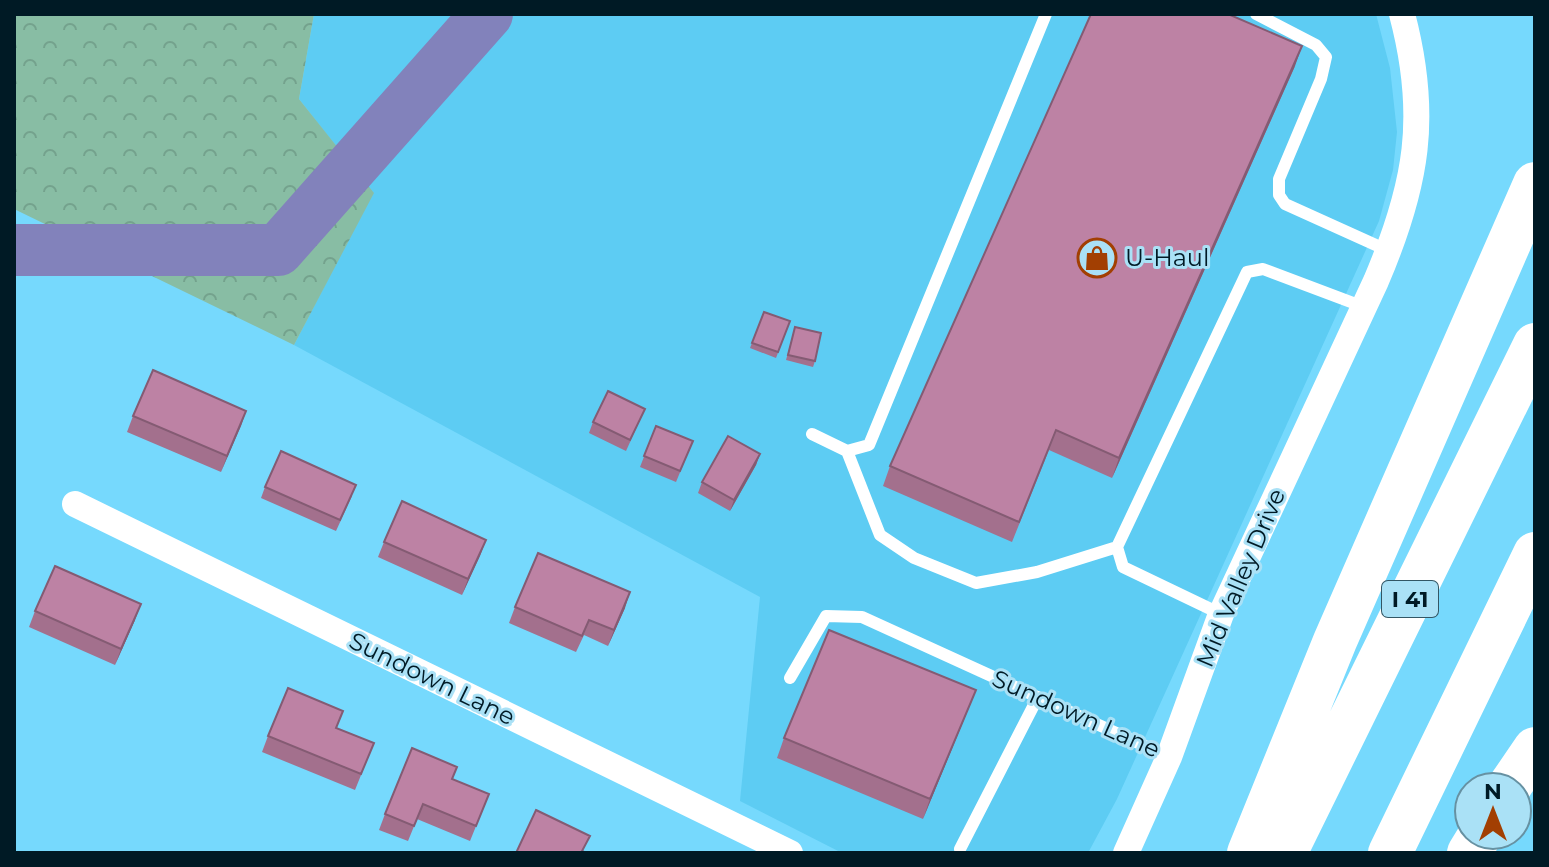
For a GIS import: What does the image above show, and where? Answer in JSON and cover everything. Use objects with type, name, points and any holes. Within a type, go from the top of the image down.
[{"type":"highway","points":[[1249,853],[1335,641],[1535,184]]},
{"type":"highway","name":"I 41","points":[[1285,853],[1535,345]]},
{"type":"highway","points":[[1390,853],[1535,554]]},
{"type":"highway","points":[[1520,771],[1535,749]]},
{"type":"street","name":"Mid Valley Drive","points":[[1126,853],[1169,757],[1221,614],[1389,251],[1408,192],[1417,137],[1414,70],[1402,14]]},
{"type":"street","name":"Sundown Lane","points":[[75,504],[790,853]]},
{"type":"lane","points":[[812,434],[847,451],[869,445],[1046,14]]},
{"type":"lane","points":[[1256,14],[1316,45],[1326,57],[1321,79],[1279,179],[1279,195],[1285,204],[1389,251]]},
{"type":"lane","points":[[1221,614],[1123,567],[1117,547],[1247,272],[1263,269],[1364,307]]},
{"type":"lane","points":[[847,451],[880,535],[914,558],[976,583],[1037,572],[1117,547]]},
{"type":"lane","name":"Sundown Lane","points":[[790,678],[826,616],[862,617],[1169,757]]},
{"type":"lane","points":[[960,849],[1038,697]]},
{"type":"shaded area","points":[[314,14],[1376,14],[1390,68],[1397,132],[1393,170],[1379,221],[1117,799],[1088,853],[842,853],[740,801],[760,597],[294,345],[373,193],[299,99]]},
{"type":"green space","points":[[14,14],[314,14],[299,99],[374,193],[294,345],[14,209]]},
{"type":"building","name":"U-Haul","points":[[1091,14],[1228,14],[1302,46],[1119,458],[1056,430],[1019,522],[890,466]]},
{"type":"building","points":[[764,312],[790,321],[778,352],[752,343]]},
{"type":"building","points":[[795,327],[821,333],[815,361],[788,355]]},
{"type":"building","points":[[153,370],[246,411],[227,456],[133,416]]},
{"type":"building","points":[[608,391],[645,409],[630,440],[593,422]]},
{"type":"building","points":[[656,426],[693,441],[680,471],[644,456]]},
{"type":"building","points":[[728,436],[760,454],[734,500],[702,482]]},
{"type":"building","points":[[281,451],[356,485],[340,520],[265,487]]},
{"type":"building","points":[[402,501],[486,540],[468,579],[384,542]]},
{"type":"building","points":[[538,553],[630,592],[614,630],[589,620],[582,636],[515,607]]},
{"type":"building","points":[[55,566],[141,604],[121,649],[35,611]]},
{"type":"building","points":[[829,630],[976,690],[930,799],[784,738]]},
{"type":"building","points":[[288,688],[343,711],[336,728],[374,743],[361,774],[268,736]]},
{"type":"building","points":[[412,748],[457,767],[452,779],[489,794],[476,826],[423,804],[414,826],[385,814]]},
{"type":"building","points":[[536,810],[590,836],[582,851],[586,853],[516,853]]},
{"type":"waterway","points":[[14,250],[278,250],[487,14]]},
{"type":"place","name":"U-Haul","points":[[1097,258]]}]
